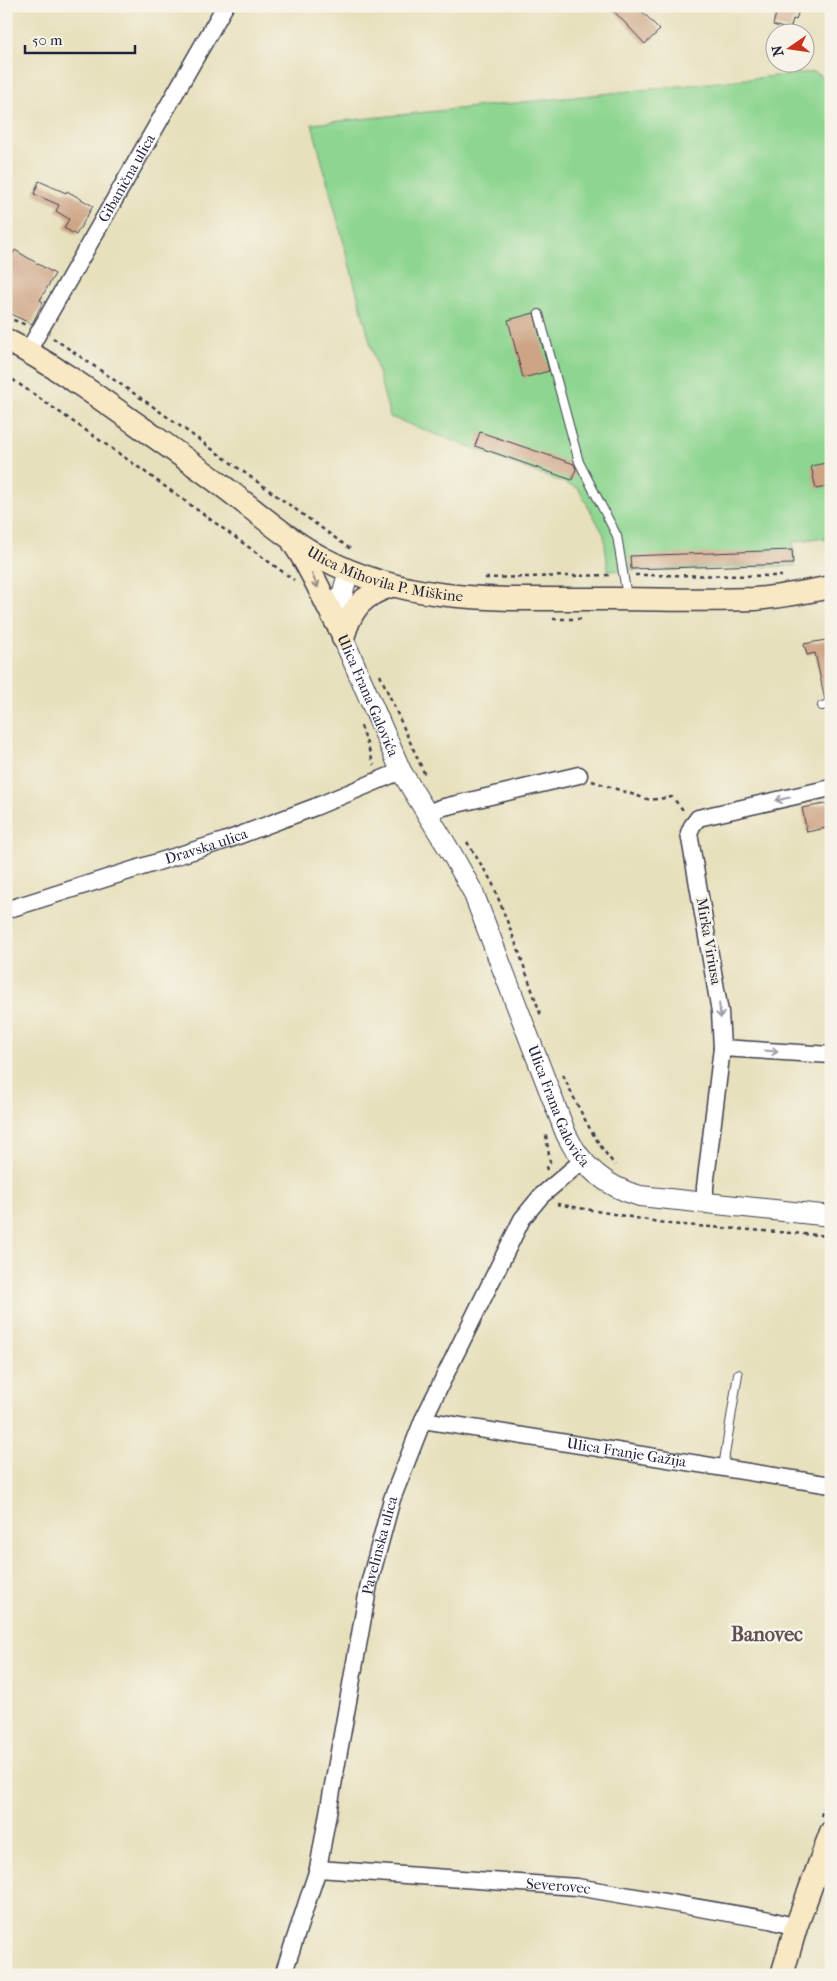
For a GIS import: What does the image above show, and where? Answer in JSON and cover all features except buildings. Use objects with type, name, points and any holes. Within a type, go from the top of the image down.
[{"type":"main road","name":"Ulica Mihovila P. Miškine","points":[[6,340],[28,351],[98,397],[211,477],[290,539],[322,558],[352,562],[391,586],[449,596],[627,599],[756,599],[831,587]]},
{"type":"main road","points":[[290,539],[304,558],[342,634]]},
{"type":"main road","points":[[342,634],[361,601],[372,593],[391,586]]},
{"type":"main road","points":[[782,1975],[796,1927],[831,1832]]},
{"type":"street","name":"Gibanična ulica","points":[[28,351],[225,6]]},
{"type":"street","name":"Ulica Frana Galovića","points":[[352,562],[339,606],[342,634],[401,771],[473,892],[566,1134],[582,1161],[603,1179],[640,1196],[831,1216]]},
{"type":"street","name":"Dravska ulica","points":[[6,910],[227,840],[315,807],[401,771]]},
{"type":"street","points":[[427,814],[440,808],[580,775]]},
{"type":"street","name":"Mirka Viriusa","points":[[705,1203],[705,1187],[722,1048],[715,976],[689,833],[698,818],[831,788]]},
{"type":"street","points":[[722,1048],[831,1055]]},
{"type":"street","name":"Pavelinska ulica","points":[[283,1975],[318,1869],[369,1584],[392,1499],[423,1420],[522,1219],[541,1196],[582,1161]]},
{"type":"street","name":"Ulica Franje Gažija","points":[[423,1420],[831,1485]]},
{"type":"street","name":"Severovec","points":[[318,1869],[577,1888],[770,1920],[796,1927]]},
{"type":"lane","points":[[539,314],[579,462],[617,536],[627,599]]},
{"type":"lane","points":[[822,706],[831,704]]},
{"type":"lane","points":[[723,1467],[738,1374]]},
{"type":"path","points":[[6,317],[51,336],[148,403],[352,562]]},
{"type":"path","points":[[6,375],[134,464],[307,590],[317,586]]},
{"type":"path","points":[[484,578],[623,575],[787,575]]},
{"type":"path","points":[[548,619],[589,618]]},
{"type":"path","points":[[378,672],[425,775]]},
{"type":"path","points":[[580,775],[650,800],[672,797],[688,815]]},
{"type":"path","points":[[466,842],[492,882],[519,952],[543,1024]]},
{"type":"path","points":[[562,1071],[581,1114],[599,1144],[611,1160],[621,1169]]},
{"type":"path","points":[[550,1203],[670,1224],[831,1236]]},
{"type":"green space","points":[[814,72],[831,81],[831,541],[818,538],[793,542],[795,566],[608,571],[604,535],[578,488],[390,417],[312,124]]},
{"type":"district","name":"Banovec","points":[[767,1634]]}]
